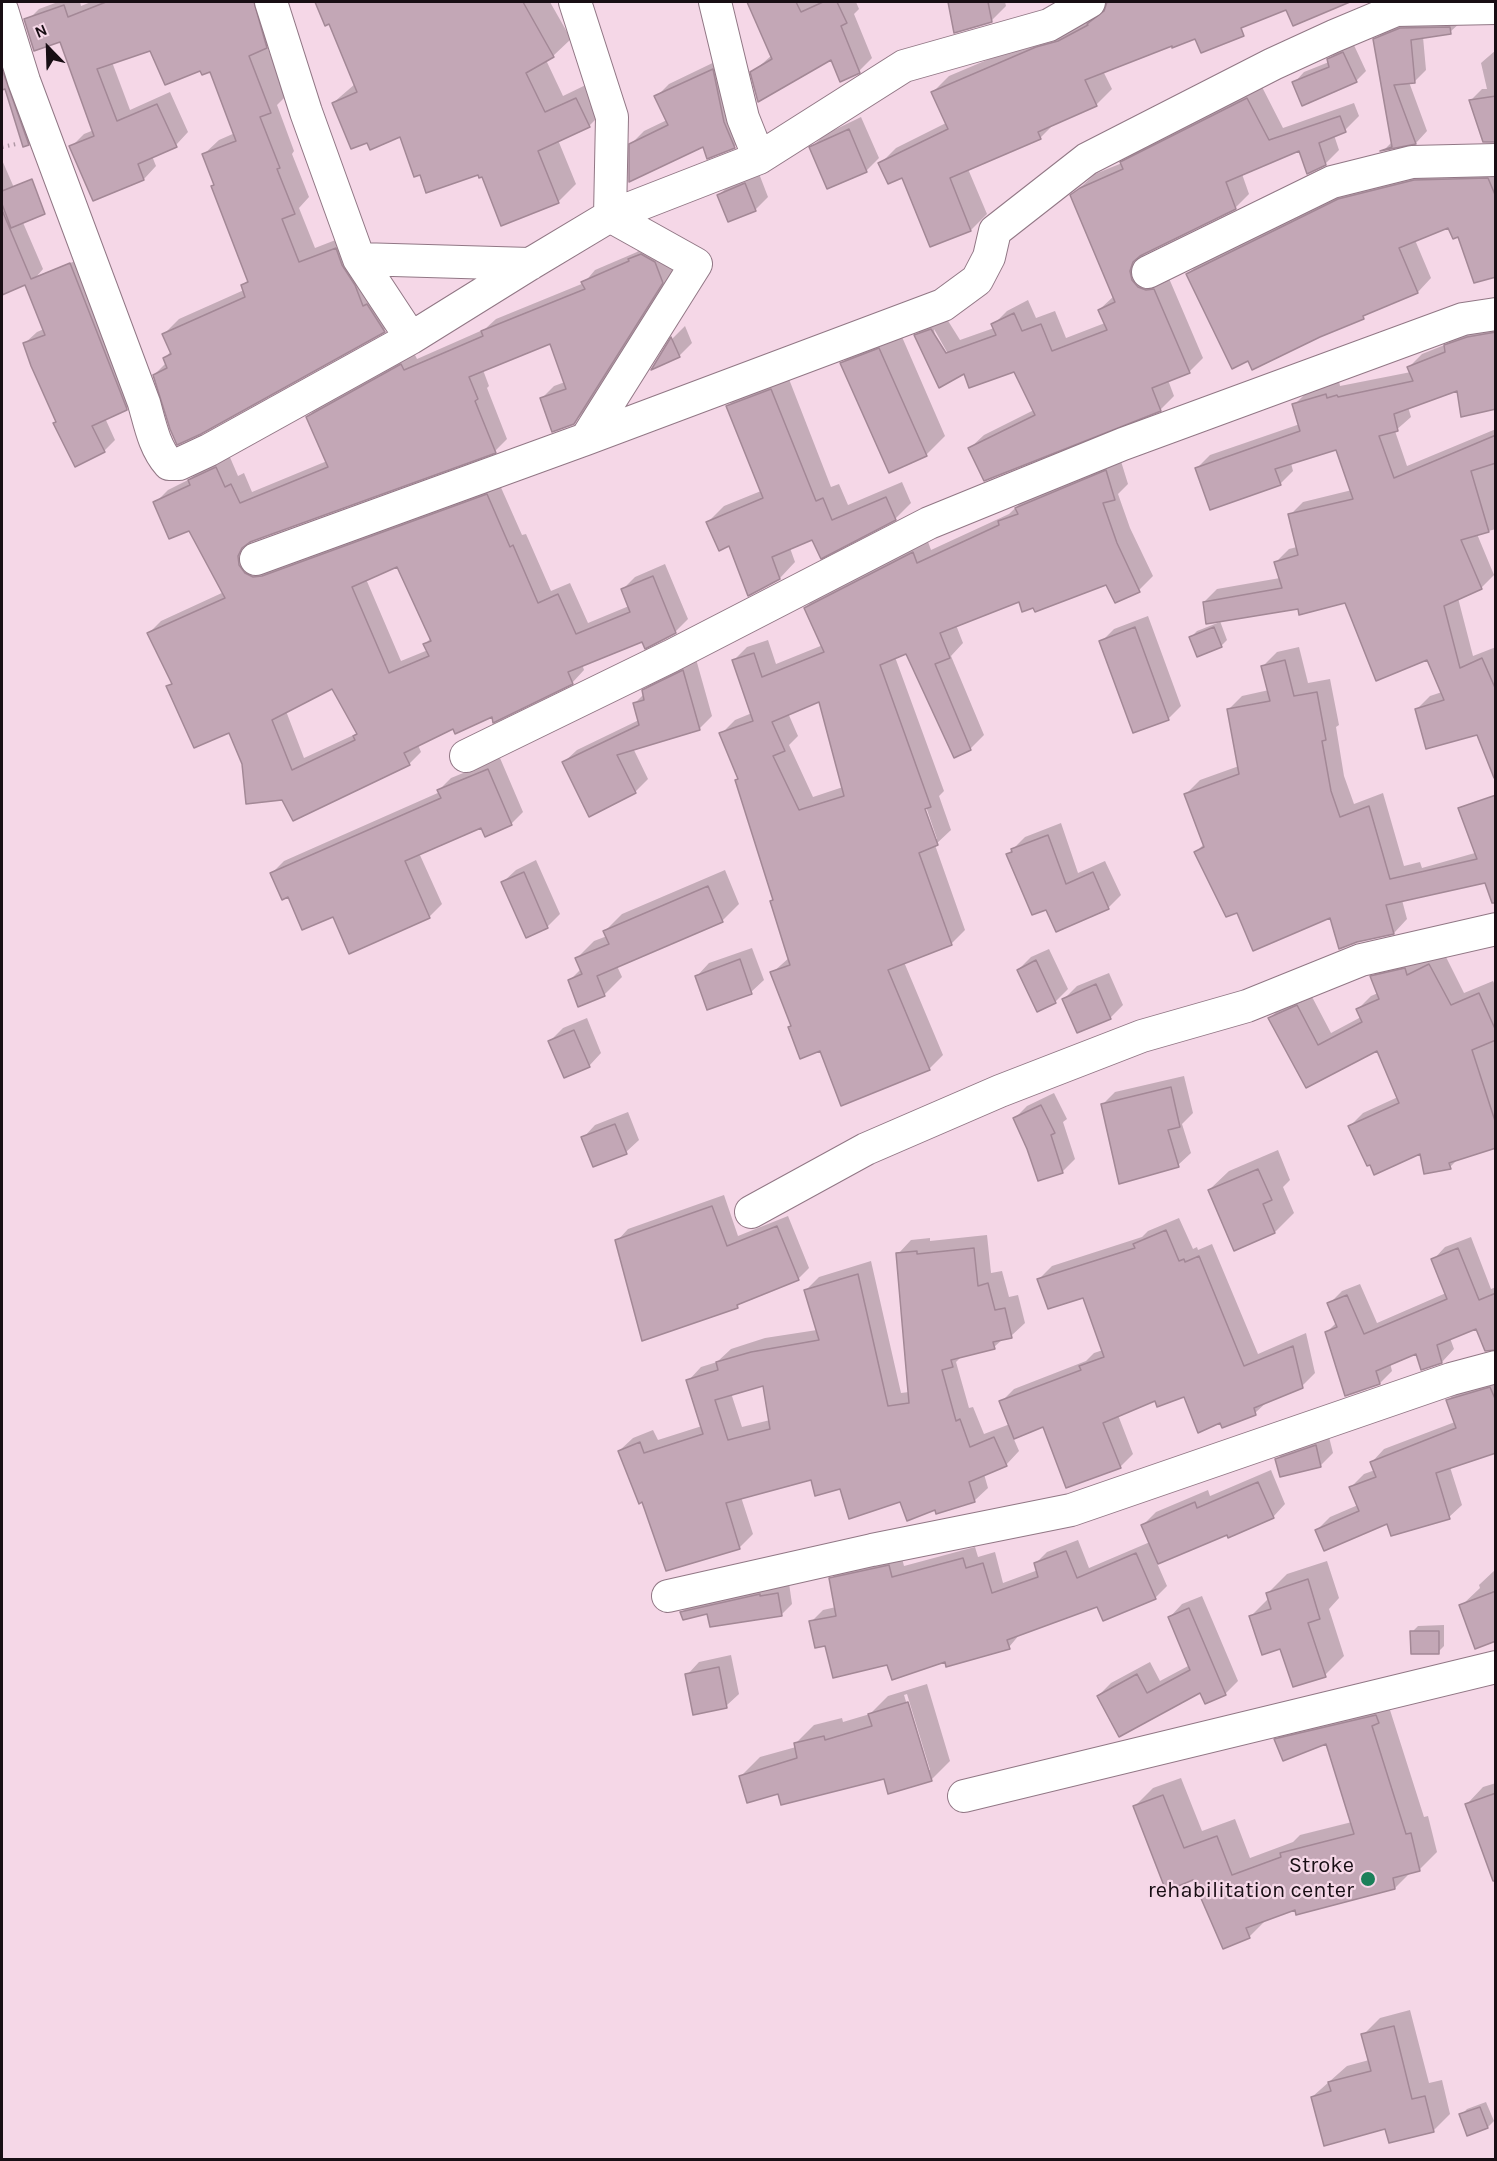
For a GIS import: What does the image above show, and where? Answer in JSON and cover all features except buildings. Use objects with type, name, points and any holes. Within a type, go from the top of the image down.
[{"type":"street","points":[[271,2],[306,112],[359,259],[411,338]]},
{"type":"street","points":[[575,2],[612,117],[610,216]]},
{"type":"street","points":[[715,2],[743,118],[759,158]]},
{"type":"street","points":[[2,10],[24,81],[144,403],[152,432],[161,455],[169,464],[178,464],[209,450],[411,338],[610,216],[759,158],[904,66],[1049,25],[1089,2]]},
{"type":"street","points":[[256,559],[944,305],[977,280],[989,258],[995,231],[1087,159],[1283,60],[1396,10],[1496,8]]},
{"type":"street","points":[[1148,272],[1332,182],[1412,162],[1496,160]]},
{"type":"street","points":[[586,439],[696,264],[610,216]]},
{"type":"street","points":[[359,259],[530,264]]},
{"type":"street","points":[[466,756],[671,656],[929,523],[1123,444],[1463,319],[1496,314]]},
{"type":"street","points":[[751,1212],[866,1149],[1000,1091],[1142,1036],[1247,1006],[1360,960],[1496,929]]},
{"type":"street","points":[[668,1596],[872,1550],[1071,1510],[1451,1379],[1496,1367]]},
{"type":"street","points":[[964,1796],[1496,1667]]},
{"type":"place","name":"Stroke rehabilitation center","points":[[1368,1879]]}]
